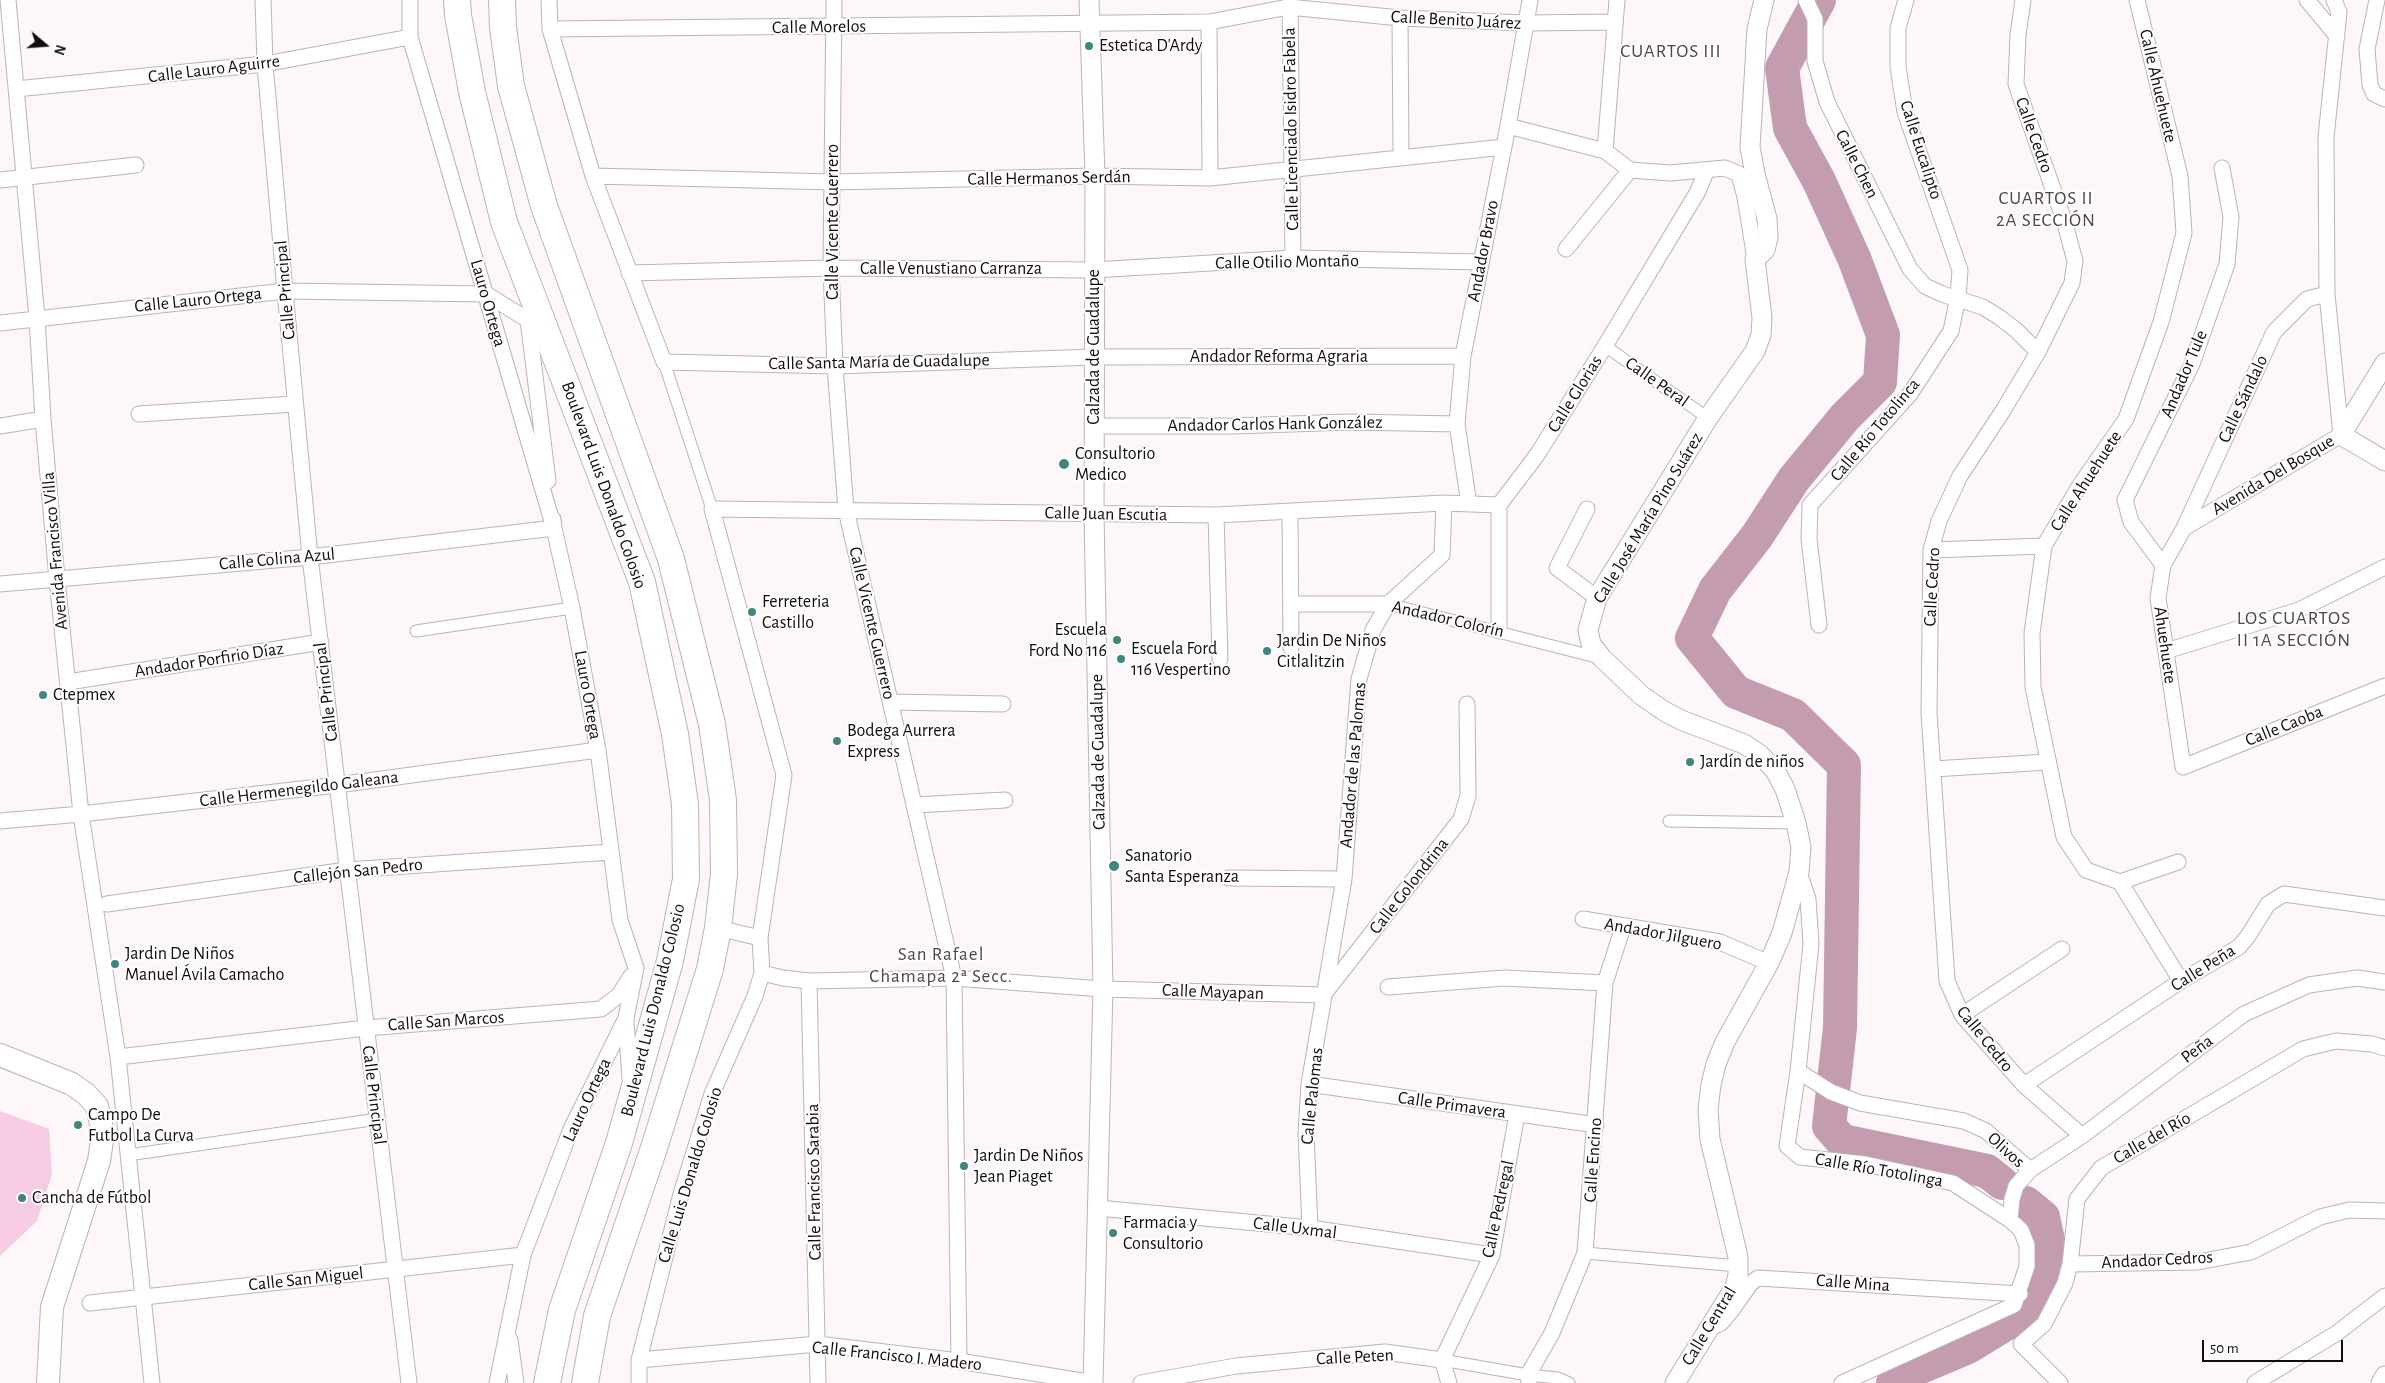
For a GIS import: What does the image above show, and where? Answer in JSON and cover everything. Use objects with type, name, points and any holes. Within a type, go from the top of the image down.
[{"type":"highway","name":"Boulevard Luis Donaldo Colosio","points":[[502,0],[503,27],[511,86],[544,206],[670,559],[712,724],[722,800],[724,874],[718,928],[710,969],[654,1148],[597,1316],[585,1383]]},
{"type":"highway","name":"Boulevard Luis Donaldo Colosio","points":[[455,5],[472,92],[504,222],[642,582],[675,734],[685,804],[686,879],[670,961],[619,1142],[562,1310],[547,1383]]},
{"type":"main road","points":[[0,1055],[72,1084],[86,1094],[97,1106],[103,1133],[99,1161],[52,1306],[48,1383]]},
{"type":"street","name":"Calle Principal","points":[[263,0],[266,64],[284,291],[310,556],[409,1383]]},
{"type":"street","name":"Lauro Ortega","points":[[410,0],[410,37],[554,528],[572,608],[598,750],[620,920],[636,968],[626,1018],[571,1129],[523,1255],[497,1383]]},
{"type":"street","points":[[549,0],[550,29],[593,176],[664,362],[712,510],[784,775],[760,938],[762,973]]},
{"type":"street","name":"Calle Vicente Guerrero","points":[[834,0],[832,268],[835,366],[846,510],[954,978],[959,1361]]},
{"type":"street","name":"Calzada de Guadalupe","points":[[1089,0],[1095,176],[1093,426],[1103,989],[1093,1383]]},
{"type":"street","name":"Andador Bravo","points":[[1469,504],[1457,424],[1463,356],[1508,126],[1530,0]]},
{"type":"street","points":[[1605,151],[1617,0]]},
{"type":"street","points":[[1755,259],[1764,250],[1768,237],[1767,219],[1754,174],[1750,147],[1758,29],[1764,0]]},
{"type":"street","name":"Calle Chen","points":[[1806,0],[1815,19],[1814,61],[1827,102],[1910,269],[1925,286],[1942,294],[1983,307],[2000,317],[2038,352]]},
{"type":"street","name":"Calle Eucalipto","points":[[1906,0],[1898,28],[1898,67],[1905,112],[1960,270],[1958,298]]},
{"type":"street","name":"Calle Cedro","points":[[2023,0],[2018,34],[2016,84],[2064,220],[2075,261],[2072,282],[2038,352],[2004,409],[1960,476],[1938,521],[1931,550],[1929,713],[1946,981],[1962,1015],[2024,1085],[2082,1136]]},
{"type":"street","name":"Calle Ahuehuete","points":[[2120,882],[2086,870],[2064,838],[2033,687],[2032,633],[2044,546],[2080,485],[2126,419],[2162,322],[2184,233],[2180,176],[2137,0]]},
{"type":"street","points":[[2306,0],[2337,36]]},
{"type":"street","points":[[2334,0],[2339,12],[2326,137],[2327,294],[2341,434],[2385,461]]},
{"type":"street","points":[[2377,0],[2367,49],[2367,58],[2370,85],[2374,94],[2385,99]]},
{"type":"street","name":"Avenida Francisco Villa","points":[[5,3],[16,89],[37,318],[43,419],[57,579],[81,814],[118,1058],[152,1383]]},
{"type":"street","name":"Calle Benito Juárez","points":[[1089,22],[1209,22],[1289,4],[1400,18],[1526,23],[1615,22]]},
{"type":"street","name":"Calle Licenciado Isidro Fabela","points":[[1289,4],[1293,258]]},
{"type":"street","points":[[1400,18],[1401,158]]},
{"type":"street","name":"Calle Morelos","points":[[550,29],[835,27],[1089,22]]},
{"type":"street","points":[[1209,22],[1210,178]]},
{"type":"street","name":"Calle Lauro Aguirre","points":[[16,89],[266,64],[410,37]]},
{"type":"street","points":[[1508,126],[1605,151],[1630,170],[1670,173],[1706,170]]},
{"type":"street","name":"Calle Hermanos Serdán","points":[[593,176],[833,182],[1095,176],[1210,178],[1504,147]]},
{"type":"street","points":[[0,180],[136,165]]},
{"type":"street","name":"Calle José María Pino Suárez","points":[[1706,170],[1725,168],[1739,174],[1745,197],[1755,259],[1762,318],[1761,335],[1755,351],[1708,418],[1597,598],[1588,630],[1591,644],[1602,658],[1641,695],[1664,712],[1744,744],[1759,754],[1775,770],[1782,782],[1796,823],[1800,847],[1800,872],[1782,933],[1769,962],[1725,1042],[1716,1064],[1708,1109],[1710,1139],[1739,1266]]},
{"type":"street","name":"Andador Tule","points":[[2163,565],[2131,522],[2125,500],[2192,364],[2227,264],[2230,217],[2222,168]]},
{"type":"street","points":[[1566,249],[1630,170]]},
{"type":"street","name":"Calle Glorias","points":[[1499,505],[1537,455],[1605,346],[1697,193],[1706,170]]},
{"type":"street","name":"Calle Otilio Montaño","points":[[1094,270],[1293,258],[1480,262]]},
{"type":"street","name":"Calle Venustiano Carranza","points":[[629,273],[832,268],[1094,270]]},
{"type":"street","name":"Calle Lauro Ortega","points":[[0,323],[284,291],[486,294]]},
{"type":"street","points":[[486,294],[528,320],[554,528]]},
{"type":"street","name":"Calle Sándalo","points":[[2184,528],[2274,332],[2307,299],[2327,294]]},
{"type":"street","name":"Calle Río Totolinca","points":[[1818,625],[1809,539],[1810,505],[1910,394],[1951,331],[1958,298]]},
{"type":"street","name":"Calle Peral","points":[[1605,346],[1708,418]]},
{"type":"street","name":"Andador Reforma Agraria","points":[[1094,357],[1463,356]]},
{"type":"street","name":"Calle Santa María de Guadalupe","points":[[664,362],[835,366],[1094,357]]},
{"type":"street","name":"Avenida Del Bosque","points":[[2184,528],[2341,434],[2383,368]]},
{"type":"street","points":[[139,414],[295,404]]},
{"type":"street","points":[[0,426],[43,419]]},
{"type":"street","name":"Andador Carlos Hank González","points":[[1093,426],[1233,426],[1350,422],[1457,424]]},
{"type":"street","name":"Calle Juan Escutia","points":[[712,510],[1216,515],[1444,503],[1499,505]]},
{"type":"street","name":"Andador de las Palomas","points":[[1323,995],[1344,879],[1359,679],[1373,630],[1388,604],[1442,555],[1444,503]]},
{"type":"street","points":[[1499,505],[1499,631]]},
{"type":"street","points":[[1587,509],[1557,568],[1597,598]]},
{"type":"street","points":[[1290,512],[1291,648]]},
{"type":"street","points":[[1216,515],[1220,659]]},
{"type":"street","name":"Calle Colina Azul","points":[[0,584],[310,556],[554,528]]},
{"type":"street","name":"Ahuehuete","points":[[2183,767],[2158,598],[2163,565],[2184,528]]},
{"type":"street","points":[[1931,550],[2044,546]]},
{"type":"street","points":[[2166,651],[2299,610],[2385,567]]},
{"type":"street","name":"Andador Colorín","points":[[1291,604],[1388,604],[1602,658]]},
{"type":"street","points":[[416,630],[572,608]]},
{"type":"street","name":"Andador Porfirio Díaz","points":[[68,682],[321,642]]},
{"type":"street","name":"Calle Caoba","points":[[2183,767],[2385,686]]},
{"type":"street","points":[[890,702],[1003,704]]},
{"type":"street","name":"Calle Golondrina","points":[[1323,995],[1461,818],[1468,796],[1467,704]]},
{"type":"street","name":"Calle Hermenegildo Galeana","points":[[0,821],[81,814],[337,785],[598,750]]},
{"type":"street","points":[[1933,769],[2048,762]]},
{"type":"street","points":[[915,806],[1005,800]]},
{"type":"street","points":[[1669,821],[1796,823]]},
{"type":"street","name":"Callejón San Pedro","points":[[107,904],[347,870],[611,852]]},
{"type":"street","points":[[2178,862],[2120,882],[2181,981]]},
{"type":"street","points":[[1798,1071],[1811,944],[1808,899],[1800,872]]},
{"type":"street","points":[[1229,878],[1344,879]]},
{"type":"street","name":"Calle Peña","points":[[2024,1085],[2181,981],[2240,947],[2268,904],[2284,894],[2385,908]]},
{"type":"street","name":"Andador Jilguero","points":[[1583,920],[1720,942],[1769,962]]},
{"type":"street","name":"Calle Encino","points":[[1529,1379],[1552,1333],[1585,1253],[1596,1125],[1604,983],[1623,927]]},
{"type":"street","points":[[718,928],[760,938]]},
{"type":"street","points":[[1962,1015],[2062,949]]},
{"type":"street","name":"Calle San Marcos","points":[[118,1058],[366,1028],[601,1009],[619,995],[636,968]]},
{"type":"street","name":"Calle Mayapan","points":[[762,973],[809,981],[954,978],[1103,989],[1323,995]]},
{"type":"street","name":"Calle Luis Donaldo Colosio","points":[[640,1383],[639,1360],[681,1194],[712,1094],[755,996],[762,973]]},
{"type":"street","points":[[1388,987],[1504,978],[1604,983]]},
{"type":"street","name":"Peña","points":[[2030,1170],[2082,1136],[2244,1014],[2309,985],[2357,978],[2385,982]]},
{"type":"street","name":"Calle Francisco Sarabia","points":[[809,981],[818,1383]]},
{"type":"street","name":"Calle Palomas","points":[[1310,1228],[1306,1133],[1309,1084],[1315,1062],[1323,995]]},
{"type":"street","points":[[626,1018],[632,1098]]},
{"type":"street","name":"Calle del Río","points":[[2060,1383],[2021,1344],[2044,1324],[2065,1283],[2070,1264],[2077,1199],[2101,1168],[2303,1049],[2336,1041],[2372,1044],[2385,1048]]},
{"type":"street","name":"Olivos","points":[[1798,1071],[1831,1092],[1860,1104],[1964,1121],[1986,1131],[2030,1170],[2016,1186],[2012,1199],[2010,1220]]},
{"type":"street","name":"Calle Río Totolinga","points":[[1798,1071],[1787,1146],[1800,1157],[1865,1164],[1953,1183],[2010,1220]]},
{"type":"street","name":"Calle Primavera","points":[[1309,1084],[1596,1125]]},
{"type":"street","points":[[97,1106],[122,1100]]},
{"type":"street","name":"Calle Pedregal","points":[[1442,1360],[1492,1256],[1517,1114]]},
{"type":"street","points":[[128,1155],[378,1119]]},
{"type":"street","name":"Calle Uxmal","points":[[1098,1208],[1310,1228],[1492,1256]]},
{"type":"street","name":"Andador Cedros","points":[[2070,1264],[2198,1262],[2251,1252],[2320,1217],[2348,1210],[2385,1211]]},
{"type":"street","points":[[1842,1383],[2014,1305],[2020,1294],[2027,1266],[2027,1245],[2021,1230],[2010,1220]]},
{"type":"street","points":[[1585,1253],[1739,1266]]},
{"type":"street","name":"Calle San Miguel","points":[[90,1302],[523,1255]]},
{"type":"street","name":"Calle Central","points":[[1675,1383],[1735,1287],[1739,1266]]},
{"type":"street","name":"Calle Mina","points":[[1708,1328],[1721,1323],[1751,1283],[1758,1278],[2020,1294]]},
{"type":"street","points":[[2255,1383],[2337,1333],[2385,1296]]},
{"type":"street","points":[[508,1328],[516,1383]]},
{"type":"street","name":"Calle Francisco I. Madero","points":[[639,1360],[818,1344],[959,1361],[1093,1383]]},
{"type":"street","name":"Calle Peten","points":[[1141,1383],[1236,1366],[1385,1352],[1442,1360],[1529,1379],[1558,1378],[1569,1383]]},
{"type":"street","points":[[1442,1360],[1449,1383]]},
{"type":"street","points":[[2381,1383],[2385,1376]]},
{"type":"shaded area","name":"Cancha de Fútbol","points":[[0,1111],[49,1129],[52,1174],[37,1221],[0,1256]]},
{"type":"waterway","points":[[1819,0],[1782,68],[1790,128],[1819,181],[1854,258],[1883,335],[1880,382],[1845,417],[1794,479],[1757,536],[1715,590],[1692,638],[1736,692],[1793,715],[1844,765],[1840,1028],[1829,1126],[1842,1141],[1987,1171],[2002,1183]]},
{"type":"waterway","points":[[1893,1383],[1909,1372],[1968,1347],[2035,1306],[2052,1259],[2043,1217],[2026,1203]]},
{"type":"place","name":"Estetica D'Ardy","points":[[1089,46]]},
{"type":"place","name":"Consultorio Medico","points":[[1064,464]]},
{"type":"place","name":"Ferreteria Castillo","points":[[752,612]]},
{"type":"place","name":"Escuela Ford No 116","points":[[1117,640]]},
{"type":"place","name":"Jardin De Niños Citlalitzin","points":[[1267,651]]},
{"type":"place","name":"Escuela Ford 116 Vespertino","points":[[1121,659]]},
{"type":"place","name":"Ctepmex","points":[[43,695]]},
{"type":"place","name":"Bodega Aurrera Express","points":[[837,741]]},
{"type":"place","name":"Jardín de niños","points":[[1690,762]]},
{"type":"place","name":"Sanatorio Santa Esperanza","points":[[1114,866]]},
{"type":"place","name":"Jardin De Niños Manuel Ávila Camacho","points":[[115,964]]},
{"type":"place","name":"Campo De Futbol La Curva","points":[[78,1125]]},
{"type":"place","name":"Jardin De Niños Jean Piaget","points":[[964,1166]]},
{"type":"place","name":"Cancha de Fútbol","points":[[22,1198]]},
{"type":"place","name":"Farmacia y Consultorio","points":[[1113,1233]]},
{"type":"district","name":"CUARTOS III","points":[[1671,51]]},
{"type":"district","name":"CUARTOS II 2A SECCIÓN","points":[[2046,209]]},
{"type":"district","name":"LOS CUARTOS II 1A SECCIÓN","points":[[2294,629]]},
{"type":"district","name":"San Rafael Chamapa 2ª Secc.","points":[[941,965]]}]
